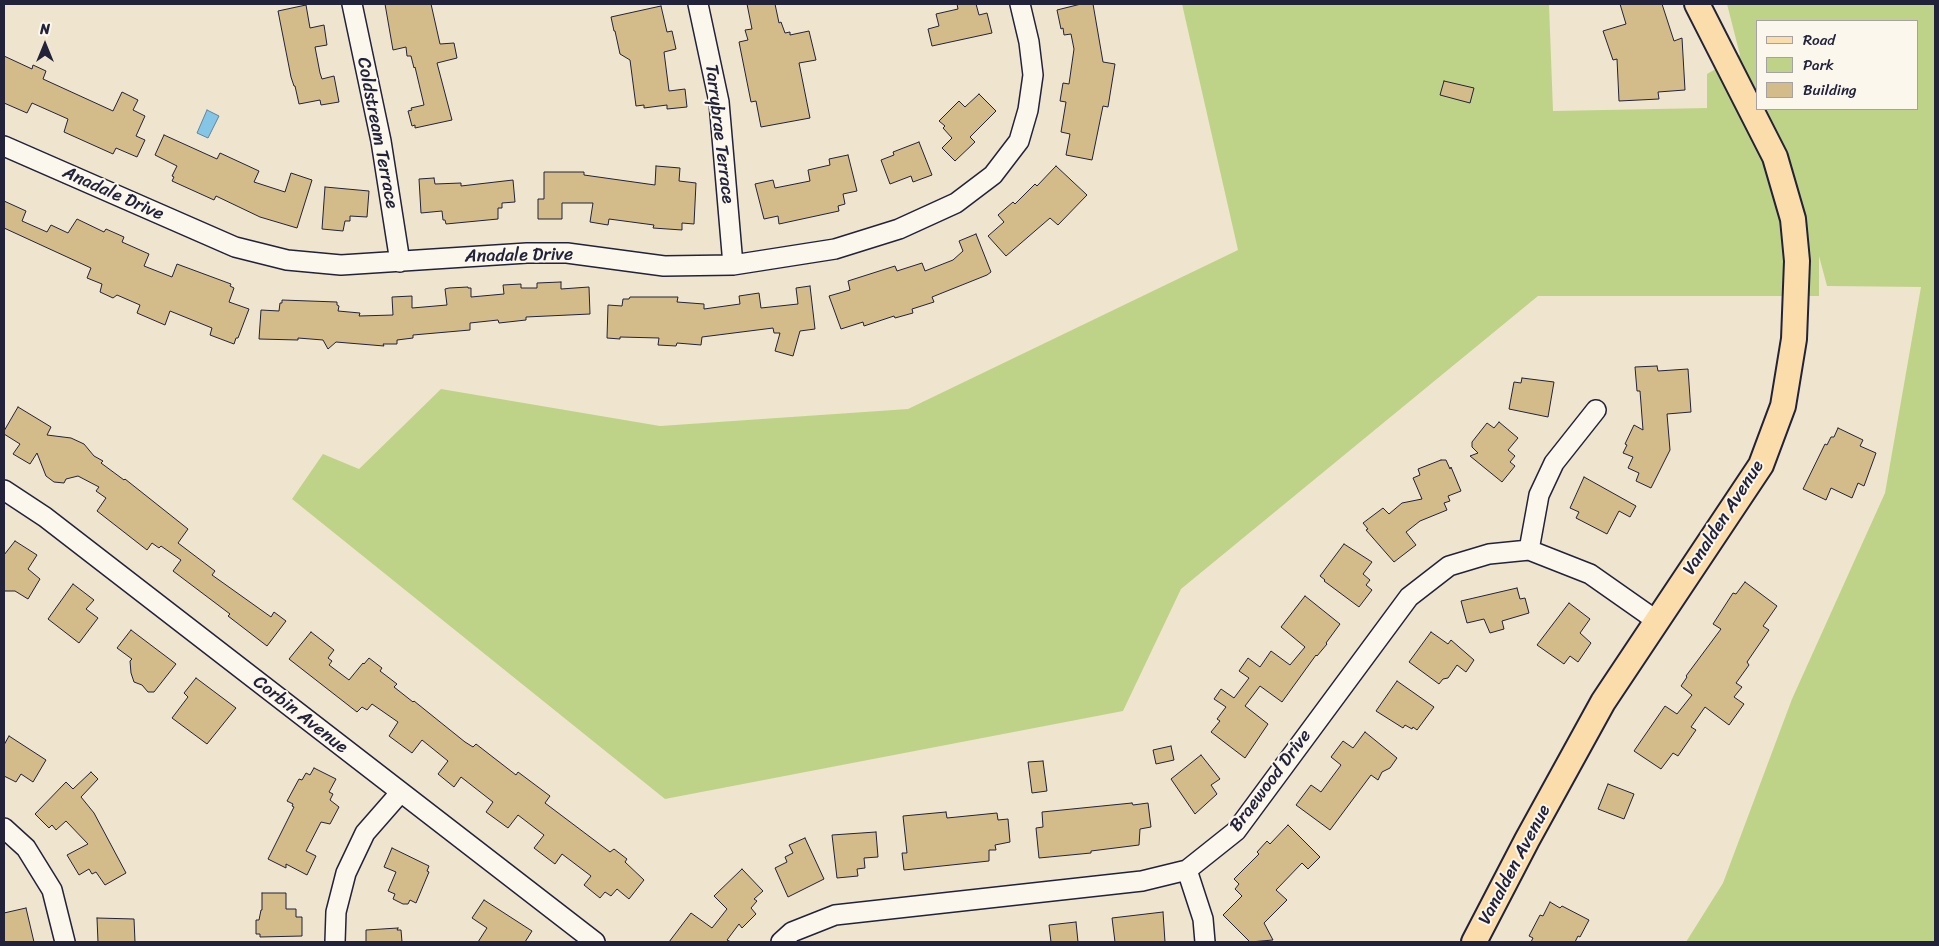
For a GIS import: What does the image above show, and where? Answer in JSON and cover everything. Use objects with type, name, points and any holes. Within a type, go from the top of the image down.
[{"type":"main road","name":"Vanalden Avenue","points":[[1474,942],[1526,840],[1602,702],[1760,465],[1782,406],[1794,339],[1797,261],[1792,219],[1775,157],[1697,4]]},
{"type":"street","name":"Coldstream Terrace","points":[[352,4],[381,141],[400,262]]},
{"type":"street","name":"Tarrybrae Terrace","points":[[698,4],[719,102],[733,265]]},
{"type":"street","name":"Anadale Drive","points":[[4,146],[235,247],[296,261],[342,265],[527,253],[567,253],[664,266],[733,265],[835,249],[899,229],[956,202],[994,175],[1019,141],[1028,110],[1032,75],[1029,42],[1020,4]]},
{"type":"street","points":[[1529,550],[1539,495],[1554,463],[1596,410]]},
{"type":"street","name":"Corbin Avenue","points":[[4,490],[45,517],[595,942]]},
{"type":"street","name":"Braewood Drive","points":[[781,942],[792,932],[835,915],[1142,881],[1187,870],[1236,831],[1409,597],[1449,566],[1489,554],[1529,550],[1590,574],[1657,621]]},
{"type":"street","points":[[334,942],[336,912],[346,873],[364,833],[400,793]]},
{"type":"street","points":[[4,828],[26,848],[52,890],[65,942]]},
{"type":"street","points":[[1187,870],[1203,919],[1205,942]]},
{"type":"green space","points":[[1182,4],[1549,4],[1553,111],[1707,108],[1707,74],[1740,55],[1727,4],[1935,4],[1935,942],[1686,942],[1723,883],[1792,699],[1885,493],[1921,287],[1827,286],[1819,256],[1819,296],[1538,296],[1181,589],[1123,711],[665,799],[292,499],[323,454],[359,469],[441,389],[660,426],[908,409],[1238,250]]},
{"type":"water","points":[[207,110],[219,116],[208,138],[197,133]]},
{"type":"building","points":[[385,4],[431,4],[440,44],[454,43],[457,58],[437,63],[452,120],[415,128],[415,125],[412,126],[408,111],[412,110],[411,108],[424,105],[415,67],[411,56],[407,56],[406,47],[393,50]]},
{"type":"building","points":[[747,4],[775,4],[779,23],[781,22],[785,33],[790,32],[790,35],[809,31],[816,60],[799,63],[810,118],[761,127],[756,101],[751,102],[739,42],[748,40],[745,30],[752,29]]},
{"type":"building","points":[[957,4],[976,4],[979,15],[987,13],[992,33],[932,46],[928,29],[939,26],[936,14],[958,9]]},
{"type":"building","points":[[1081,4],[1093,4],[1103,62],[1115,64],[1108,107],[1103,106],[1092,160],[1066,155],[1070,134],[1061,132],[1066,102],[1060,101],[1063,83],[1069,84],[1074,49],[1071,34],[1064,35],[1063,28],[1061,29],[1057,10]]},
{"type":"building","points":[[1620,4],[1662,4],[1674,41],[1682,38],[1685,90],[1658,92],[1659,99],[1619,101],[1617,59],[1613,60],[1603,31],[1626,24]]},
{"type":"building","points":[[306,5],[310,28],[324,25],[327,45],[315,47],[320,73],[322,79],[334,76],[339,102],[321,105],[320,100],[299,104],[291,77],[278,11]]},
{"type":"building","points":[[661,6],[667,32],[672,31],[676,49],[664,52],[669,91],[685,89],[687,107],[667,109],[667,105],[644,108],[644,105],[636,106],[630,60],[620,54],[614,31],[611,17]]},
{"type":"building","points":[[4,56],[32,69],[33,65],[46,71],[43,79],[113,111],[122,92],[138,100],[133,110],[145,116],[136,136],[145,140],[137,157],[116,148],[113,154],[64,132],[68,119],[32,103],[27,113],[4,103]]},
{"type":"building","points":[[1444,81],[1474,88],[1470,103],[1440,95]]},
{"type":"building","points":[[979,94],[996,111],[970,137],[975,142],[955,161],[942,148],[952,138],[943,128],[945,126],[939,121],[959,101],[965,107]]},
{"type":"building","points":[[164,135],[217,159],[220,153],[259,171],[254,182],[285,192],[291,173],[312,180],[297,228],[260,217],[216,196],[214,200],[172,181],[174,177],[172,176],[177,166],[155,155]]},
{"type":"building","points":[[919,142],[932,175],[913,182],[911,176],[890,184],[881,160],[894,155],[893,152]]},
{"type":"building","points":[[848,155],[857,191],[843,194],[845,204],[838,206],[839,211],[779,224],[778,216],[764,219],[755,184],[773,180],[775,188],[810,181],[808,170],[830,165],[829,159]]},
{"type":"building","points":[[656,166],[680,168],[679,181],[696,183],[694,224],[682,223],[682,230],[653,228],[654,225],[609,219],[608,225],[590,222],[593,203],[562,203],[562,219],[538,219],[538,199],[544,199],[544,172],[584,172],[584,175],[655,185]]},
{"type":"building","points":[[1056,166],[1087,195],[1058,225],[1050,218],[1006,256],[988,236],[1004,222],[998,215],[1013,202],[1015,204],[1035,184],[1037,186]]},
{"type":"building","points":[[434,178],[435,184],[461,183],[461,186],[513,180],[515,202],[502,203],[502,208],[498,208],[498,219],[446,224],[445,220],[443,220],[442,211],[421,213],[419,179]]},
{"type":"building","points":[[325,187],[369,191],[367,217],[350,216],[350,221],[345,221],[343,231],[322,229]]},
{"type":"building","points":[[4,201],[26,211],[22,221],[47,232],[51,225],[68,233],[77,219],[104,232],[106,229],[124,237],[122,242],[149,254],[144,266],[172,277],[177,264],[231,284],[230,286],[234,288],[229,302],[249,309],[238,338],[236,338],[234,344],[210,335],[212,328],[170,311],[165,325],[137,313],[140,305],[117,295],[113,298],[100,292],[102,284],[87,278],[91,268],[4,228]]},
{"type":"building","points":[[976,234],[991,272],[987,275],[932,297],[934,302],[912,309],[913,313],[895,318],[894,316],[864,326],[863,322],[841,329],[829,296],[850,290],[848,281],[895,266],[897,271],[922,263],[925,271],[953,260],[963,251],[959,241]]},
{"type":"building","points":[[561,282],[561,289],[589,287],[590,314],[526,317],[526,320],[499,323],[498,320],[470,323],[470,330],[413,335],[413,338],[397,340],[397,344],[383,344],[384,346],[336,342],[328,349],[323,340],[298,338],[298,340],[259,339],[261,310],[279,311],[282,300],[337,302],[339,306],[338,311],[360,313],[359,316],[393,315],[392,297],[412,296],[412,308],[447,305],[445,289],[449,288],[471,288],[471,297],[504,294],[503,285],[521,284],[521,288],[537,288],[537,283]]},
{"type":"building","points":[[810,286],[815,329],[800,331],[793,356],[775,351],[780,333],[774,333],[773,328],[702,337],[701,345],[677,343],[676,346],[658,345],[659,338],[607,338],[608,305],[622,306],[623,299],[629,299],[630,297],[678,297],[677,302],[704,304],[704,309],[740,304],[739,296],[759,293],[761,308],[798,304],[796,288]]},
{"type":"building","points":[[1657,366],[1658,371],[1688,369],[1691,412],[1667,414],[1670,450],[1651,488],[1636,481],[1639,473],[1628,468],[1633,457],[1623,453],[1634,425],[1643,430],[1640,391],[1637,391],[1635,367]]},
{"type":"building","points":[[1522,378],[1554,382],[1548,417],[1509,409],[1514,382],[1521,383]]},
{"type":"building","points":[[18,407],[51,427],[47,435],[71,438],[84,444],[94,456],[103,461],[101,463],[125,479],[188,529],[178,543],[215,571],[212,575],[271,617],[274,612],[286,621],[267,646],[228,616],[230,614],[173,571],[181,560],[161,546],[159,548],[152,543],[147,550],[97,511],[106,498],[96,491],[99,487],[78,476],[66,479],[64,483],[54,482],[46,476],[37,453],[30,464],[13,454],[20,444],[4,434],[4,431]]},
{"type":"building","points":[[1499,422],[1518,438],[1508,450],[1515,456],[1510,462],[1515,466],[1502,482],[1470,456],[1478,453],[1472,447],[1472,442],[1487,423],[1494,428]]},
{"type":"building","points":[[1838,428],[1863,440],[1860,446],[1876,453],[1864,486],[1858,483],[1852,498],[1831,488],[1826,500],[1803,489],[1825,444],[1827,445],[1831,437],[1834,437]]},
{"type":"building","points":[[1441,460],[1446,460],[1450,469],[1451,467],[1461,491],[1448,496],[1450,501],[1444,503],[1447,510],[1420,521],[1406,532],[1416,545],[1394,562],[1366,530],[1368,529],[1363,523],[1383,508],[1389,514],[1402,503],[1422,499],[1413,478],[1420,475],[1418,469]]},
{"type":"building","points":[[1584,477],[1636,506],[1630,517],[1619,511],[1607,534],[1576,518],[1579,512],[1570,508]]},
{"type":"building","points":[[15,541],[37,555],[28,569],[40,579],[28,599],[15,591],[4,591],[4,555]]},
{"type":"building","points":[[1344,544],[1372,562],[1363,574],[1370,580],[1366,585],[1372,590],[1359,607],[1320,576]]},
{"type":"building","points":[[1745,582],[1777,606],[1763,626],[1769,630],[1747,662],[1749,665],[1736,683],[1742,687],[1734,697],[1744,704],[1729,725],[1705,707],[1691,727],[1696,730],[1678,756],[1673,753],[1661,769],[1634,751],[1665,706],[1677,714],[1692,695],[1681,686],[1686,676],[1721,629],[1713,624],[1733,593],[1736,594]]},
{"type":"building","points":[[73,584],[94,600],[86,609],[98,618],[79,643],[48,619]]},
{"type":"building","points":[[1517,588],[1520,599],[1525,598],[1529,613],[1502,621],[1504,629],[1490,633],[1484,619],[1467,623],[1461,601]]},
{"type":"building","points":[[1305,596],[1340,624],[1327,644],[1316,655],[1282,702],[1260,686],[1245,706],[1268,724],[1245,758],[1211,732],[1220,721],[1217,719],[1226,707],[1214,699],[1221,689],[1234,698],[1249,678],[1239,671],[1248,658],[1260,667],[1271,651],[1290,665],[1305,647],[1281,627]]},
{"type":"building","points":[[1569,603],[1590,619],[1580,633],[1591,643],[1578,662],[1570,656],[1564,664],[1537,645]]},
{"type":"building","points":[[131,630],[176,664],[154,692],[148,692],[142,685],[134,682],[131,673],[130,661],[132,659],[117,648]]},
{"type":"building","points":[[311,632],[334,650],[328,658],[332,661],[329,665],[349,680],[369,658],[382,668],[380,671],[397,684],[394,687],[413,702],[465,742],[473,747],[476,744],[516,775],[518,772],[550,796],[545,803],[610,852],[614,849],[627,859],[625,862],[644,880],[629,899],[617,889],[611,896],[605,892],[600,898],[584,885],[591,876],[562,854],[555,864],[534,848],[544,835],[518,815],[508,828],[486,812],[493,802],[461,777],[454,787],[438,774],[448,761],[422,740],[412,753],[389,736],[398,722],[372,704],[367,710],[362,707],[357,712],[289,659]]},
{"type":"building","points":[[1431,632],[1448,644],[1451,640],[1474,660],[1466,672],[1457,665],[1448,678],[1443,679],[1439,684],[1409,662]]},
{"type":"building","points":[[196,678],[236,708],[207,744],[172,718],[188,697],[184,693]]},
{"type":"building","points":[[1397,681],[1434,707],[1417,730],[1405,725],[1403,728],[1376,711]]},
{"type":"building","points":[[1365,732],[1397,758],[1390,768],[1382,772],[1378,780],[1371,775],[1330,830],[1296,805],[1311,785],[1321,792],[1341,765],[1331,757],[1343,741],[1353,748]]},
{"type":"building","points":[[9,736],[46,760],[33,782],[21,774],[16,782],[4,776],[4,745]]},
{"type":"building","points":[[1171,746],[1174,760],[1156,764],[1153,750]]},
{"type":"building","points":[[1201,755],[1220,779],[1211,785],[1217,794],[1195,814],[1171,779]]},
{"type":"building","points":[[1043,761],[1047,791],[1032,793],[1028,762]]},
{"type":"building","points":[[314,768],[336,779],[329,792],[333,794],[330,800],[339,807],[330,824],[321,822],[306,851],[316,856],[307,875],[286,864],[286,868],[268,859],[294,807],[292,806],[293,804],[287,801],[299,779],[302,780],[306,773],[310,775]]},
{"type":"building","points":[[91,772],[98,779],[81,797],[94,813],[126,873],[105,885],[96,872],[92,874],[89,869],[79,875],[67,855],[88,844],[66,821],[56,830],[52,825],[49,828],[35,814],[66,782],[73,789]]},
{"type":"building","points":[[1608,784],[1634,794],[1624,819],[1598,809]]},
{"type":"building","points":[[1132,803],[1133,805],[1148,803],[1151,827],[1140,829],[1139,845],[1091,851],[1091,853],[1039,858],[1036,828],[1043,827],[1042,812]]},
{"type":"building","points":[[946,812],[947,818],[997,813],[998,820],[1008,819],[1010,842],[995,845],[996,850],[989,850],[989,861],[904,870],[902,853],[907,853],[903,816]]},
{"type":"building","points":[[1288,825],[1320,857],[1308,869],[1302,863],[1276,890],[1287,900],[1264,923],[1273,940],[1250,942],[1223,915],[1242,896],[1235,889],[1239,884],[1234,879],[1259,854],[1257,852],[1267,841],[1270,844]]},
{"type":"building","points":[[876,832],[878,857],[864,858],[865,868],[857,869],[858,876],[837,878],[832,835]]},
{"type":"building","points":[[805,838],[824,879],[788,897],[775,868],[787,862],[785,857],[793,853],[789,845]]},
{"type":"building","points":[[392,848],[429,866],[427,871],[429,872],[416,903],[410,900],[408,904],[403,904],[393,899],[395,894],[388,891],[396,872],[384,867]]},
{"type":"building","points":[[742,869],[763,891],[754,899],[757,901],[751,908],[756,914],[742,928],[739,924],[727,940],[731,942],[669,942],[691,913],[712,928],[727,909],[714,896]]},
{"type":"building","points":[[262,893],[286,893],[286,909],[296,909],[296,917],[302,917],[302,936],[260,937],[260,934],[256,934],[256,920],[259,920],[262,910]]},
{"type":"building","points":[[484,900],[532,931],[525,942],[478,942],[487,928],[472,918]]},
{"type":"building","points":[[1550,902],[1589,920],[1580,937],[1578,936],[1575,942],[1531,942],[1533,938],[1529,936],[1540,915],[1543,916]]},
{"type":"building","points":[[26,908],[34,942],[4,942],[4,913]]},
{"type":"building","points":[[1163,912],[1165,942],[1115,942],[1112,918]]},
{"type":"building","points":[[97,918],[134,919],[135,942],[98,942]]},
{"type":"building","points":[[1076,922],[1078,942],[1051,942],[1049,925]]},
{"type":"building","points":[[398,928],[397,930],[401,930],[402,942],[366,942],[366,930]]}]
